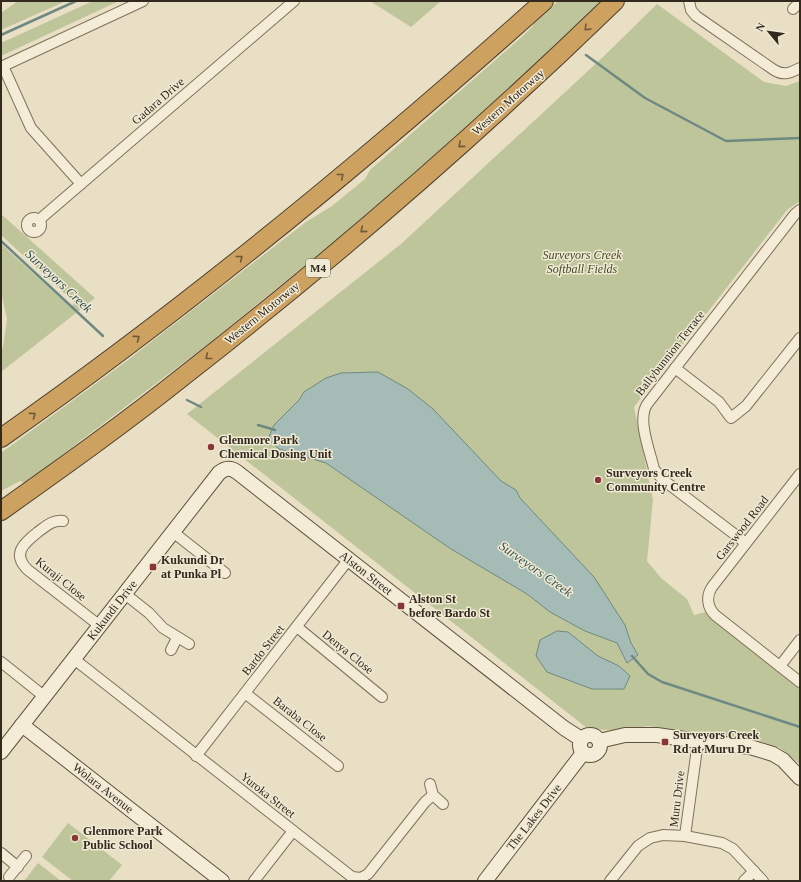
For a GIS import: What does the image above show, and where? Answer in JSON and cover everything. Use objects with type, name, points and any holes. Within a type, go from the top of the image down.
[{"type":"highway","points":[[1,438],[126,346],[271,234],[462,74],[544,1]]},
{"type":"highway","name":"Western Motorway","points":[[1,511],[184,376],[307,277],[471,136],[535,78],[615,1]]},
{"type":"street","points":[[81,184],[31,128],[2,66],[143,1]]},
{"type":"street","points":[[689,1],[691,10],[696,16],[774,70],[786,74],[800,68]]},
{"type":"street","name":"Gadara Drive","points":[[39,220],[289,3]]},
{"type":"street","name":"Ballybunnion Terrace","points":[[746,543],[662,479],[654,469],[643,422],[643,411],[648,402],[795,214],[800,210]]},
{"type":"street","points":[[675,368],[719,402],[731,418],[746,406],[800,338]]},
{"type":"street","name":"Alston Street","points":[[225,469],[230,468],[237,472],[564,728],[581,739]]},
{"type":"street","name":"Kukundi Drive","points":[[1,752],[219,473],[225,469]]},
{"type":"street","name":"Garswood Road","points":[[780,666],[715,615],[710,610],[708,595],[712,587],[800,474]]},
{"type":"street","name":"Kuraji Close","points":[[63,521],[50,524],[27,540],[21,550],[21,560],[28,570],[100,626]]},
{"type":"street","points":[[173,532],[225,573]]},
{"type":"street","name":"Bardo Street","points":[[196,756],[348,559]]},
{"type":"street","points":[[124,594],[149,613],[163,628],[190,644]]},
{"type":"street","name":"Denya Close","points":[[296,627],[382,697]]},
{"type":"street","points":[[170,650],[178,638]]},
{"type":"street","points":[[800,640],[780,666],[800,682]]},
{"type":"street","name":"Yuroka Street","points":[[74,659],[292,831],[349,875],[356,878],[361,878],[368,874],[425,802],[433,795]]},
{"type":"street","points":[[1,662],[45,697]]},
{"type":"street","name":"Baraba Close","points":[[245,693],[338,766]]},
{"type":"street","name":"Wolara Avenue","points":[[22,725],[222,881]]},
{"type":"street","points":[[589,734],[595,736],[599,741],[600,747],[596,753],[590,755],[583,753],[579,745],[581,739],[589,734]]},
{"type":"street","points":[[599,741],[625,735],[657,735],[761,749],[783,760],[800,778]]},
{"type":"street","name":"Muru Drive","points":[[610,881],[634,850],[647,840],[663,835],[686,836],[698,741]]},
{"type":"street","name":"The Lakes Drive","points":[[485,881],[583,753]]},
{"type":"street","points":[[430,784],[433,795],[443,804]]},
{"type":"street","points":[[254,881],[292,831]]},
{"type":"street","points":[[686,836],[727,845],[763,881]]},
{"type":"street","points":[[1,853],[18,866]]},
{"type":"street","points":[[9,877],[26,856]]},
{"type":"street","points":[[744,881],[754,871]]},
{"type":"green space","points":[[18,1],[66,1],[1,30],[1,13]]},
{"type":"green space","points":[[93,1],[119,1],[1,56],[1,43]]},
{"type":"green space","points":[[370,1],[441,1],[411,27]]},
{"type":"green space","points":[[558,1],[603,1],[512,87],[351,228],[208,344],[25,483],[20,481],[1,491],[1,453],[124,363],[306,222],[332,206],[365,179],[370,170],[524,35],[534,23]]},
{"type":"green space","name":"Surveyors Creek Softball Fields","points":[[657,4],[764,82],[786,86],[800,81],[800,201],[787,210],[634,407],[653,500],[647,561],[661,578],[687,599],[694,615],[706,612],[800,686],[800,764],[779,747],[758,741],[648,726],[616,731],[587,728],[187,414],[401,244],[603,57]]},
{"type":"green space","points":[[1,214],[95,298],[1,372],[1,351],[3,347],[7,319],[1,291],[1,244],[70,307],[75,303],[1,235]]},
{"type":"green space","points":[[68,823],[122,865],[109,881],[73,881],[42,857]]},
{"type":"green space","points":[[38,863],[61,881],[24,881]]},
{"type":"water","points":[[378,372],[408,389],[433,409],[501,481],[516,490],[520,498],[594,577],[625,625],[631,643],[638,655],[627,663],[617,643],[585,631],[550,612],[527,594],[451,549],[326,463],[279,449],[268,439],[274,425],[299,400],[304,392],[326,378],[341,373]]},
{"type":"water","points":[[557,631],[568,632],[598,656],[619,666],[630,676],[624,689],[592,689],[547,672],[536,656],[540,640]]},
{"type":"waterway","points":[[1,35],[76,1]]},
{"type":"waterway","points":[[586,55],[645,98],[726,141],[800,138]]},
{"type":"waterway","name":"Surveyors Creek","points":[[1,241],[103,336]]},
{"type":"waterway","name":"Surveyors Creek","points":[[187,400],[201,407]]},
{"type":"waterway","name":"Surveyors Creek","points":[[258,425],[275,430]]},
{"type":"waterway","name":"Surveyors Creek","points":[[632,656],[648,674],[662,682],[800,727]]},
{"type":"place","name":"Glenmore Park Chemical Dosing Unit","points":[[211,447]]},
{"type":"place","name":"Surveyors Creek Community Centre","points":[[598,480]]},
{"type":"place","name":"Kukundi Dr at Punka Pl","points":[[153,567]]},
{"type":"place","name":"Alston St before Bardo St","points":[[401,606]]},
{"type":"place","name":"Surveyors Creek Rd at Muru Dr","points":[[665,742]]},
{"type":"place","name":"Glenmore Park Public School","points":[[75,838]]}]
